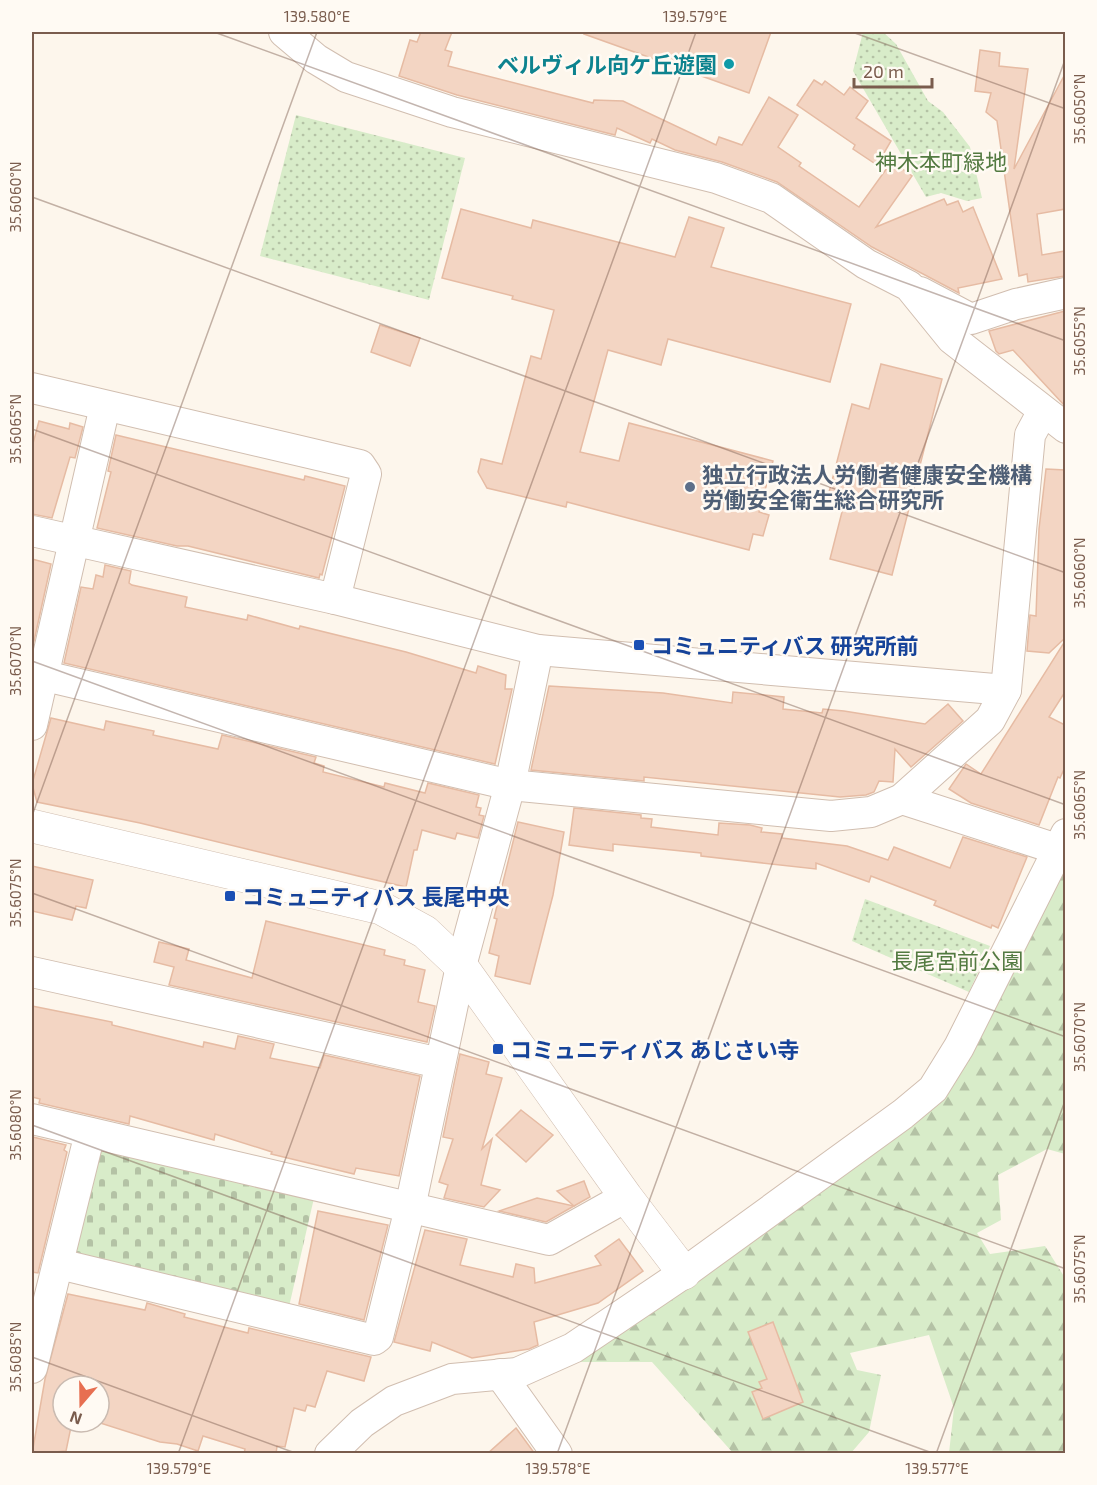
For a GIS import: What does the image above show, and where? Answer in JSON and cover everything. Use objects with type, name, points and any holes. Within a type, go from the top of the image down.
[{"type":"street","points":[[284,32],[316,59],[357,80],[452,112],[716,178],[771,198],[866,264],[971,319],[1016,304],[1065,293]]},
{"type":"street","points":[[37,674],[510,785],[831,816],[871,812],[902,800],[990,720],[1006,690],[1030,435],[1054,419],[952,339],[909,286]]},
{"type":"street","points":[[32,388],[360,465],[366,474],[335,599]]},
{"type":"street","points":[[32,724],[37,674],[75,541],[105,406]]},
{"type":"street","points":[[32,531],[335,599],[538,650],[1006,690]]},
{"type":"street","points":[[59,1264],[374,1340],[378,1337],[410,1208],[461,966],[510,785],[538,650]]},
{"type":"street","points":[[330,1454],[362,1423],[394,1401],[452,1379],[517,1372],[573,1348],[684,1273],[903,1114],[933,1089],[959,1047],[1063,846],[902,800]]},
{"type":"street","points":[[32,826],[381,908],[425,932],[461,966],[626,1197],[684,1273]]},
{"type":"street","points":[[32,972],[440,1063]]},
{"type":"street","points":[[32,1119],[549,1240],[626,1197]]},
{"type":"street","points":[[32,1368],[90,1133]]},
{"type":"street","points":[[501,1374],[557,1454]]},
{"type":"green space","name":"神木本町緑地","points":[[863,32],[883,32],[896,44],[928,101],[943,112],[970,147],[982,198],[967,201],[941,193],[926,197],[853,71]]},
{"type":"green space","points":[[296,115],[465,158],[429,300],[260,256]]},
{"type":"green space","points":[[1060,869],[1065,871],[1065,1154],[1047,1149],[998,1175],[1001,1220],[977,1233],[990,1254],[1045,1246],[1065,1278],[1065,1453],[949,1453],[954,1408],[929,1335],[850,1353],[857,1370],[881,1375],[869,1432],[851,1453],[733,1453],[652,1362],[580,1362],[945,1097]]},
{"type":"green space","name":"長尾宮前公園","points":[[865,899],[990,946],[969,992],[852,941]]},
{"type":"green space","points":[[102,1148],[314,1198],[288,1311],[71,1253],[94,1155]]},
{"type":"building","points":[[421,32],[452,32],[445,50],[452,52],[448,66],[593,103],[594,100],[623,101],[716,145],[719,137],[742,145],[769,97],[798,115],[778,147],[801,163],[799,166],[859,207],[892,161],[912,176],[876,227],[944,199],[947,205],[958,201],[963,212],[973,207],[1002,279],[958,288],[959,293],[872,247],[777,182],[722,162],[675,150],[652,139],[650,143],[617,128],[615,135],[457,95],[399,76],[410,40],[417,42]]},
{"type":"building","name":"ベルヴィル向ケ丘遊園","points":[[585,32],[771,32],[749,93],[584,34]]},
{"type":"building","points":[[980,50],[1000,53],[999,66],[1028,69],[1014,169],[1065,74],[1065,209],[1037,214],[1042,255],[1065,251],[1065,276],[1028,282],[1027,274],[1019,276],[997,121],[986,112],[991,93],[975,91]]},
{"type":"building","points":[[814,80],[822,85],[825,81],[844,95],[850,87],[868,101],[856,118],[891,141],[877,165],[853,149],[855,145],[797,105]]},
{"type":"building","points":[[461,209],[531,228],[533,220],[675,257],[689,217],[724,228],[711,267],[851,304],[830,382],[668,339],[661,365],[608,350],[580,452],[619,461],[629,423],[773,461],[759,512],[769,515],[763,536],[753,534],[749,550],[567,502],[566,507],[487,488],[478,472],[481,459],[502,464],[531,356],[541,359],[554,310],[512,299],[513,296],[442,278]]},
{"type":"building","points":[[1065,311],[1065,406],[1013,350],[999,354],[989,331]]},
{"type":"building","points":[[380,325],[420,338],[410,366],[371,352]]},
{"type":"building","points":[[881,364],[942,379],[892,575],[830,559],[845,500],[828,496],[852,404],[869,409]]},
{"type":"building","points":[[39,421],[69,429],[70,423],[83,427],[75,458],[70,457],[52,518],[32,514],[32,447]]},
{"type":"building","points":[[116,435],[304,480],[305,476],[345,486],[322,575],[320,574],[319,578],[188,546],[177,546],[97,528],[111,472],[108,471]]},
{"type":"building","points":[[1046,469],[1065,470],[1065,638],[1049,653],[1027,651],[1030,615],[1036,616],[1039,529]]},
{"type":"building","points":[[32,559],[51,564],[32,650]]},
{"type":"building","points":[[105,565],[131,571],[129,583],[132,585],[187,597],[185,607],[247,620],[248,615],[299,629],[300,626],[406,652],[476,673],[478,666],[506,675],[505,689],[512,689],[495,764],[64,663],[81,587],[93,589],[96,575],[103,577]]},
{"type":"building","points":[[1065,641],[1065,692],[1049,717],[1065,725],[1065,767],[1060,778],[1058,777],[1039,825],[971,803],[949,789],[966,764],[981,774]]},
{"type":"building","points":[[549,686],[663,693],[732,703],[733,692],[784,697],[783,709],[822,713],[823,709],[844,711],[925,724],[948,704],[963,721],[911,767],[895,749],[893,782],[879,781],[874,792],[866,795],[840,797],[644,777],[644,781],[531,770]]},
{"type":"building","points":[[51,718],[104,730],[106,721],[154,731],[153,735],[218,749],[222,735],[316,757],[314,763],[324,766],[323,772],[384,787],[385,783],[425,793],[428,783],[479,795],[476,807],[481,808],[479,815],[484,816],[478,838],[457,833],[455,839],[422,830],[417,850],[414,850],[406,887],[140,823],[37,802],[32,784]]},
{"type":"building","points":[[574,808],[641,815],[641,818],[652,819],[651,827],[718,835],[719,823],[750,825],[762,828],[761,832],[782,834],[782,838],[847,846],[888,860],[894,847],[950,868],[963,837],[1027,857],[998,928],[992,925],[991,928],[934,905],[936,901],[871,876],[869,882],[816,863],[816,869],[701,856],[701,853],[613,844],[613,851],[569,845]]},
{"type":"building","points":[[518,822],[564,832],[553,895],[530,984],[495,976],[499,956],[489,953],[497,919],[494,918]]},
{"type":"building","points":[[32,866],[93,880],[86,908],[76,906],[72,920],[32,911]]},
{"type":"building","points":[[266,921],[385,950],[384,955],[405,960],[404,965],[425,970],[418,1002],[435,1006],[427,1042],[169,985],[174,967],[154,962],[159,942],[189,949],[186,960],[252,978]]},
{"type":"building","points":[[32,1006],[112,1022],[112,1025],[203,1047],[204,1042],[235,1049],[238,1036],[274,1044],[270,1058],[320,1068],[324,1055],[420,1076],[399,1176],[356,1168],[354,1174],[271,1154],[272,1152],[215,1134],[214,1140],[130,1116],[129,1124],[39,1103],[40,1099],[32,1097]]},
{"type":"building","points":[[460,1054],[489,1062],[486,1074],[502,1078],[482,1149],[492,1139],[481,1185],[500,1190],[484,1207],[444,1198],[448,1185],[439,1182],[453,1139],[443,1137]]},
{"type":"building","points":[[521,1110],[553,1135],[526,1162],[496,1135]]},
{"type":"building","points":[[33,1137],[66,1145],[64,1150],[67,1152],[38,1273],[32,1272]]},
{"type":"building","points":[[584,1181],[590,1197],[574,1206],[557,1191]]},
{"type":"building","points":[[537,1198],[574,1206],[546,1222],[499,1211]]},
{"type":"building","points":[[318,1211],[388,1225],[364,1320],[299,1304]]},
{"type":"building","points":[[425,1230],[467,1239],[460,1265],[513,1277],[516,1264],[534,1268],[535,1283],[601,1265],[595,1256],[619,1239],[643,1271],[598,1303],[534,1322],[538,1345],[529,1349],[472,1358],[432,1342],[430,1351],[394,1342]]},
{"type":"building","points":[[68,1294],[145,1310],[147,1303],[185,1314],[184,1317],[248,1333],[249,1328],[371,1357],[364,1381],[327,1371],[315,1407],[307,1405],[305,1411],[294,1408],[285,1447],[277,1446],[276,1454],[244,1454],[245,1449],[203,1436],[198,1451],[111,1426],[111,1374],[51,1374],[51,1434],[70,1434],[66,1451],[32,1454],[45,1379]]},
{"type":"building","points":[[773,1322],[803,1402],[763,1419],[752,1392],[762,1388],[759,1382],[767,1379],[748,1332]]},
{"type":"building","points":[[516,1428],[535,1454],[487,1454]]},
{"type":"place","name":"ベルヴィル向ケ丘遊園","points":[[729,64]]},
{"type":"place","name":"独立行政法人労働者健康安全機構 労働安全衛生総合研究所","points":[[690,487]]},
{"type":"place","name":"コミュニティバス 研究所前","points":[[639,645]]},
{"type":"place","name":"コミュニティバス 長尾中央","points":[[230,896]]},
{"type":"place","name":"コミュニティバス あじさい寺","points":[[498,1049]]}]
